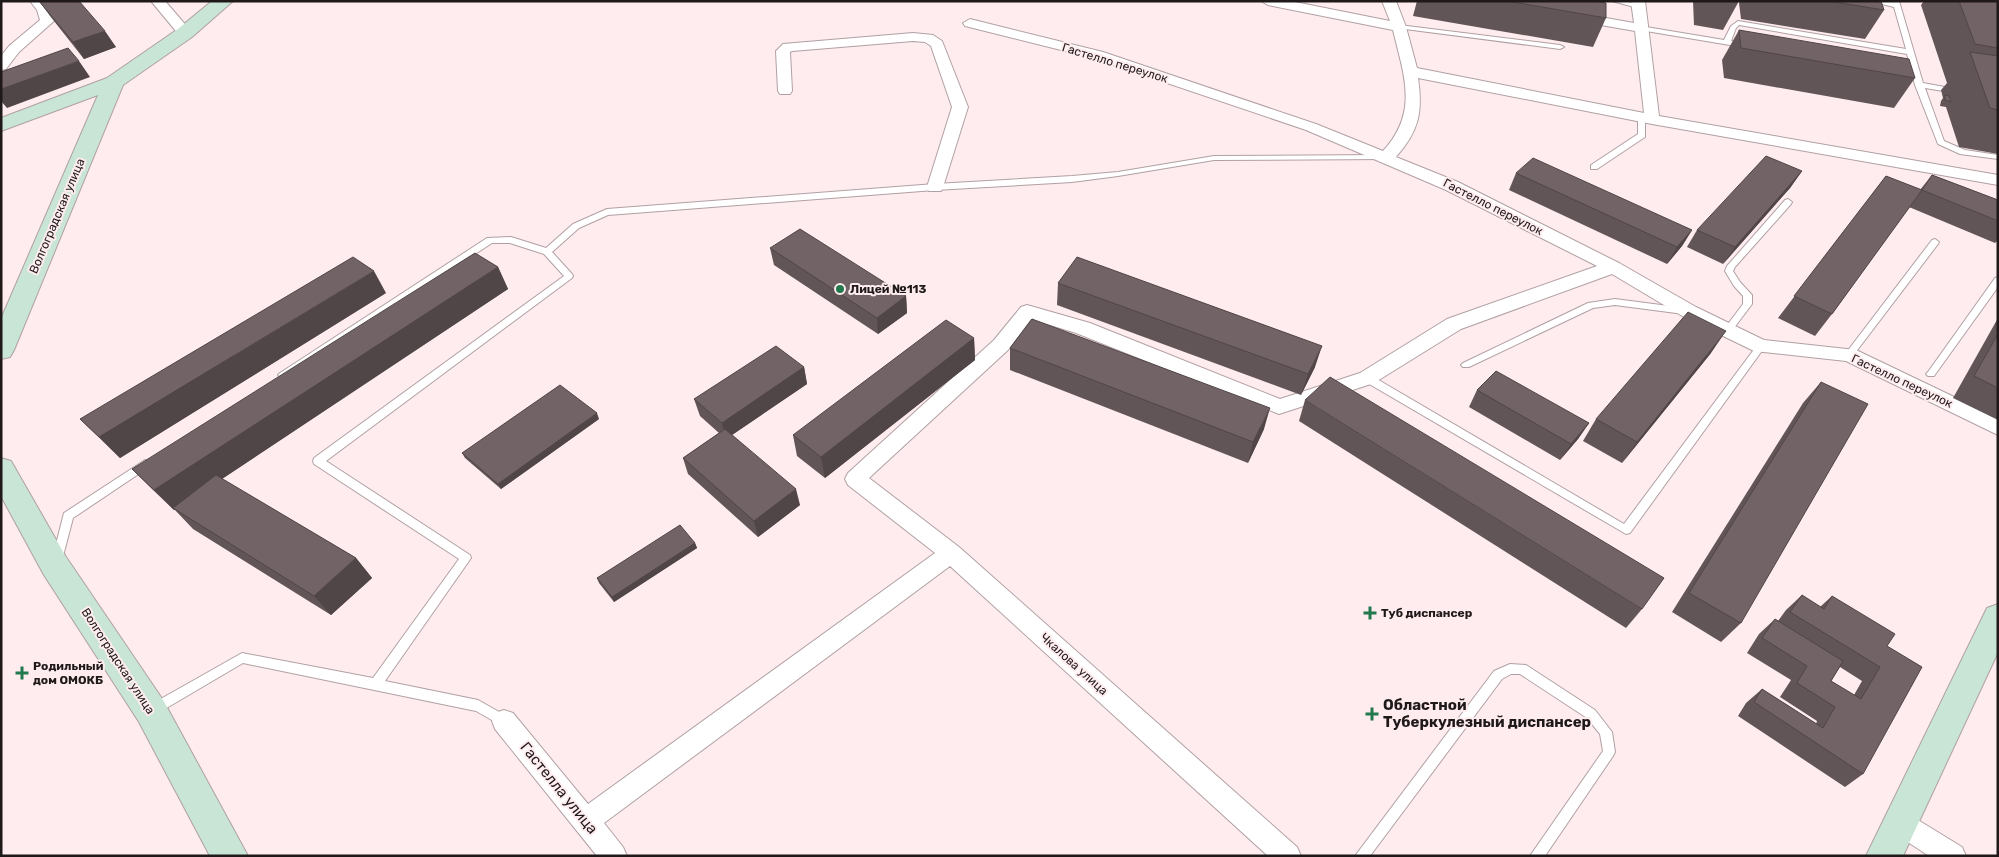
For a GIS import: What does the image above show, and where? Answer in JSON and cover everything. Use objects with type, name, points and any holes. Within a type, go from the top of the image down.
[{"type":"street","points":[[158,1],[185,33]]},
{"type":"street","points":[[3,121],[114,82],[185,33],[224,1]]},
{"type":"street","points":[[1268,1],[1399,27]]},
{"type":"street","points":[[1388,1],[1399,27],[1410,71],[1415,103],[1413,118],[1400,144],[1388,157]]},
{"type":"street","points":[[1638,3],[1646,118]]},
{"type":"street","points":[[1,66],[14,49],[47,21],[40,6],[60,4]]},
{"type":"street","points":[[1566,14],[1640,28]]},
{"type":"street","name":"Гастелло переулок","points":[[970,23],[1098,55],[1294,121],[1388,157],[1452,186],[1613,267],[1690,312],[1761,346],[1849,356],[1998,427]]},
{"type":"street","points":[[785,91],[783,51],[788,47],[913,37],[928,38],[937,44],[960,107],[935,186]]},
{"type":"street","points":[[1410,71],[1432,77],[1646,118],[1998,180]]},
{"type":"street","name":"Волгоградская улица","points":[[1,350],[114,82]]},
{"type":"street","points":[[1367,378],[1454,324],[1613,267]]},
{"type":"street","name":"Чкалова улица","points":[[1288,856],[951,553],[855,479],[1001,345],[1027,311],[1083,328],[1280,407],[1367,378]]},
{"type":"street","name":"Волгоградская улица","points":[[1,469],[55,566],[151,711],[230,856]]},
{"type":"street","points":[[586,821],[951,553]]},
{"type":"street","points":[[1884,856],[1900,822],[1990,653],[1998,618]]},
{"type":"street","name":"Гастелла улица","points":[[504,721],[614,856]]},
{"type":"street","points":[[1900,822],[1953,856]]},
{"type":"lane","points":[[1614,1],[1638,3]]},
{"type":"lane","points":[[1872,1],[1897,3],[1908,52],[1941,142],[1963,152],[1998,157]]},
{"type":"lane","points":[[1726,42],[1732,27],[1738,23],[1908,52]]},
{"type":"lane","points":[[1399,27],[1560,47]]},
{"type":"lane","points":[[1640,28],[1755,48]]},
{"type":"lane","points":[[1907,76],[1918,81],[1968,93]]},
{"type":"lane","points":[[1594,168],[1642,135],[1646,118]]},
{"type":"lane","points":[[547,252],[576,226],[607,212],[935,186],[1072,179],[1214,158],[1388,157]]},
{"type":"lane","points":[[1728,330],[1747,304],[1748,295],[1737,284],[1729,270],[1788,202]]},
{"type":"lane","points":[[276,379],[490,240],[511,240],[547,252],[569,276],[318,461],[466,558],[376,684]]},
{"type":"lane","points":[[1849,356],[1935,242]]},
{"type":"lane","points":[[1931,374],[1998,280]]},
{"type":"lane","points":[[1466,365],[1591,305],[1615,302],[1690,312]]},
{"type":"lane","points":[[1367,378],[1626,530],[1761,346]]},
{"type":"lane","points":[[55,566],[68,516],[153,458]]},
{"type":"lane","points":[[151,711],[242,658],[478,706],[504,721]]},
{"type":"lane","points":[[1362,856],[1498,674],[1510,669],[1522,669],[1591,714],[1606,732],[1609,752],[1537,856]]},
{"type":"building","points":[[39,1],[79,1],[105,31],[73,42]]},
{"type":"building","points":[[1507,1],[1596,1],[1606,3],[1606,18]]},
{"type":"building","points":[[1828,1],[1881,1],[1884,10]]},
{"type":"building","points":[[1959,1],[1998,1],[1998,48],[1975,44]]},
{"type":"building","points":[[1739,30],[1909,59],[1915,78],[1741,48]]},
{"type":"building","points":[[68,48],[79,61],[1,89],[1,72]]},
{"type":"building","points":[[1970,52],[1998,56],[1998,110],[1990,108]]},
{"type":"building","points":[[1945,95],[1949,96],[1951,102],[1945,100]]},
{"type":"building","points":[[1766,156],[1802,171],[1735,247],[1697,230]]},
{"type":"building","points":[[1533,158],[1692,230],[1677,247],[1516,173]]},
{"type":"building","points":[[1932,175],[1998,200],[1998,221],[1922,190]]},
{"type":"building","points":[[1886,176],[1922,190],[1832,314],[1794,296]]},
{"type":"building","points":[[800,229],[906,296],[877,318],[770,248]]},
{"type":"building","points":[[475,253],[498,267],[154,490],[132,469]]},
{"type":"building","points":[[353,257],[374,271],[99,437],[80,419]]},
{"type":"building","points":[[1077,257],[1322,346],[1308,374],[1058,283]]},
{"type":"building","points":[[1688,312],[1726,331],[1637,442],[1596,419]]},
{"type":"building","points":[[1032,319],[1270,408],[1253,442],[1010,348]]},
{"type":"building","points":[[946,320],[974,338],[821,457],[793,435]]},
{"type":"building","points":[[1998,334],[1998,388],[1974,376]]},
{"type":"building","points":[[776,346],[804,367],[722,423],[694,399]]},
{"type":"building","points":[[1496,371],[1589,423],[1571,444],[1477,390]]},
{"type":"building","points":[[1330,377],[1664,578],[1642,609],[1305,400]]},
{"type":"building","points":[[1821,382],[1868,404],[1741,623],[1689,593]]},
{"type":"building","points":[[560,385],[597,413],[498,484],[462,453]]},
{"type":"building","points":[[725,429],[796,489],[754,521],[683,458]]},
{"type":"building","points":[[216,475],[356,558],[314,596],[173,508]]},
{"type":"building","points":[[680,525],[695,543],[612,597],[597,578]]},
{"type":"building","points":[[1802,595],[1824,609],[1832,596],[1895,634],[1887,646],[1922,667],[1863,774],[1754,702],[1762,689],[1823,728],[1835,707],[1797,683],[1807,666],[1762,638],[1775,619],[1843,661],[1831,681],[1861,699],[1880,667],[1790,612]]},
{"type":"place","name":"Лицей №113","points":[[840,289]]},
{"type":"place","name":"Туб диспансер","points":[[1370,613]]},
{"type":"place","name":"Родильный дом ОМОКБ","points":[[22,673]]},
{"type":"place","name":"Областной Туберкулезный диспансер","points":[[1372,714]]}]
